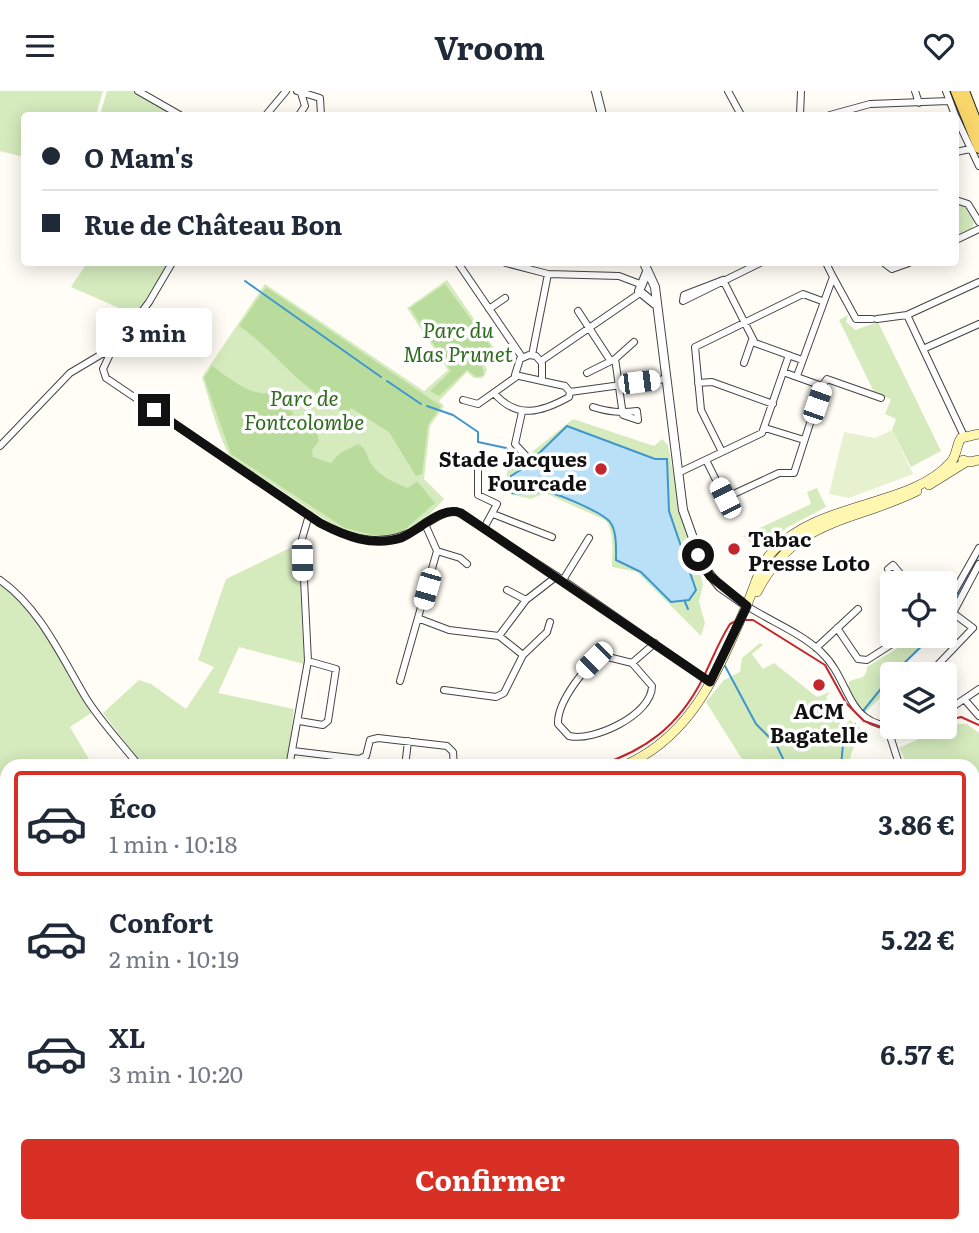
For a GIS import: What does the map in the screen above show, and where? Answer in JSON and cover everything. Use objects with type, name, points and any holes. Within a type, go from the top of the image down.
[{"type":"main road","points":[[964,91],[977,125]]},
{"type":"main road","points":[[953,96],[974,148]]},
{"type":"main road","points":[[637,759],[653,751],[672,736],[691,715],[747,606],[767,558],[792,535],[822,518],[917,485],[948,465],[957,449],[974,435]]},
{"type":"main road","points":[[957,449],[966,461]]},
{"type":"main road","points":[[747,606],[771,566],[798,540],[835,521],[895,502],[938,481],[966,461],[979,460]]},
{"type":"street","points":[[138,91],[175,112]]},
{"type":"street","points":[[268,112],[286,91]]},
{"type":"street","points":[[596,91],[601,112]]},
{"type":"street","points":[[728,91],[739,112]]},
{"type":"street","points":[[800,112],[801,91]]},
{"type":"street","points":[[915,91],[919,103]]},
{"type":"street","points":[[946,91],[953,96]]},
{"type":"street","points":[[299,92],[305,106],[301,112]]},
{"type":"street","points":[[299,92],[322,100],[321,112]]},
{"type":"street","points":[[841,112],[870,104],[919,103],[953,96]]},
{"type":"street","points":[[959,123],[974,148],[979,166]]},
{"type":"street","points":[[959,201],[968,204],[979,222]]},
{"type":"street","points":[[959,239],[979,229]]},
{"type":"street","points":[[170,266],[149,302],[112,349],[103,369],[106,378],[309,515],[342,534],[375,542],[401,538],[444,513],[456,511],[560,578],[710,682]]},
{"type":"street","points":[[460,266],[522,357]]},
{"type":"street","points":[[517,266],[548,274],[619,277],[645,289],[655,304],[684,510],[703,566],[720,586],[747,606],[816,648],[833,667],[848,700],[858,711],[880,724]]},
{"type":"street","points":[[723,279],[682,301],[681,297],[684,295],[753,266]]},
{"type":"street","points":[[828,266],[856,319],[907,315],[979,282]]},
{"type":"street","points":[[645,289],[646,267]]},
{"type":"street","points":[[532,355],[548,274]]},
{"type":"street","points":[[796,376],[833,277]]},
{"type":"street","points":[[723,279],[752,340],[802,360]]},
{"type":"street","points":[[541,361],[645,289]]},
{"type":"street","points":[[722,452],[701,410],[696,346],[803,294],[822,301]]},
{"type":"street","points":[[489,309],[505,299]]},
{"type":"street","points":[[578,311],[613,359],[623,413],[593,407]]},
{"type":"street","points":[[907,315],[923,349],[974,435]]},
{"type":"street","points":[[923,349],[979,324]]},
{"type":"street","points":[[744,363],[752,340]]},
{"type":"street","points":[[587,373],[613,359],[634,342]]},
{"type":"street","points":[[0,446],[69,373],[112,349]]},
{"type":"street","points":[[516,377],[515,369],[522,357],[532,355],[541,361]]},
{"type":"street","points":[[678,473],[762,433],[789,355]]},
{"type":"street","points":[[541,361],[542,381]]},
{"type":"street","points":[[783,372],[822,386]]},
{"type":"street","points":[[463,400],[478,404],[516,377],[565,386],[569,397],[548,409],[522,411],[502,402],[494,393]]},
{"type":"street","points":[[569,392],[665,379]]},
{"type":"street","points":[[706,460],[727,498],[779,474],[792,475],[822,386],[827,380],[881,398]]},
{"type":"street","points":[[698,383],[712,382],[773,404]]},
{"type":"street","points":[[522,411],[515,444],[527,457]]},
{"type":"street","points":[[765,428],[804,440]]},
{"type":"street","points":[[478,469],[478,495],[495,500],[497,508],[484,528]]},
{"type":"street","points":[[291,759],[308,661],[302,539],[309,515]]},
{"type":"street","points":[[493,515],[552,537]]},
{"type":"street","points":[[400,681],[401,667],[420,619],[438,551],[425,524]]},
{"type":"street","points":[[499,636],[526,600],[560,578],[589,538]]},
{"type":"street","points":[[957,592],[979,548]]},
{"type":"street","points":[[438,551],[460,558],[467,564]]},
{"type":"street","points":[[957,596],[979,564]]},
{"type":"street","points":[[888,569],[894,565],[899,571]]},
{"type":"street","points":[[0,580],[35,617],[65,660],[87,699],[134,759]]},
{"type":"street","points":[[507,590],[526,600]]},
{"type":"street","points":[[816,648],[858,609]]},
{"type":"street","points":[[957,616],[972,630],[957,645]]},
{"type":"street","points":[[420,619],[449,631],[499,636],[523,655]]},
{"type":"street","points":[[444,690],[500,696],[523,655],[547,632],[550,622]]},
{"type":"street","points":[[837,628],[858,659],[867,660],[886,648]]},
{"type":"street","points":[[632,663],[655,643]]},
{"type":"street","points":[[941,662],[954,648]]},
{"type":"street","points":[[614,657],[632,663],[652,686],[650,697],[636,712],[610,729],[592,735],[576,738],[563,732],[558,724],[559,714],[582,673],[594,660],[614,657]]},
{"type":"street","points":[[299,721],[323,725],[328,721],[330,709],[335,669],[308,661]]},
{"type":"street","points":[[957,705],[979,689]]},
{"type":"street","points":[[965,700],[979,716]]},
{"type":"street","points":[[293,751],[359,759],[366,756],[372,739],[447,745],[453,751],[454,759]]},
{"type":"street","points":[[891,739],[897,759]]},
{"type":"street","points":[[406,759],[408,741]]},
{"type":"green space","points":[[0,91],[103,91],[97,112],[21,112],[21,156],[0,151]]},
{"type":"green space","points":[[107,91],[132,91],[169,112],[101,112]]},
{"type":"green space","points":[[959,204],[964,205],[974,222],[972,229],[959,235]]},
{"type":"green space","points":[[85,266],[167,266],[135,315],[71,287]]},
{"type":"green space","name":"Parc de Fontcolombe","points":[[447,280],[496,351],[483,360],[487,370],[483,378],[474,378],[467,372],[439,401],[444,406],[430,426],[424,479],[444,499],[422,521],[400,533],[380,538],[360,535],[319,516],[231,458],[220,435],[202,377],[265,284],[424,391],[448,370],[407,308]]},
{"type":"green space","name":"Parc du Mas Prunet","points":[[445,284],[494,351],[481,361],[484,375],[477,377],[467,370],[439,396],[430,391],[451,371],[410,308]]},
{"type":"green space","points":[[266,287],[441,406],[428,425],[422,474],[416,476],[389,432],[351,408],[345,417],[341,415],[338,405],[310,389],[239,326]]},
{"type":"green space","points":[[848,315],[846,322],[855,330],[878,322],[941,451],[911,467],[892,430],[896,419],[885,414],[891,399],[875,394],[839,320]]},
{"type":"green space","points":[[212,366],[248,389],[271,393],[269,401],[272,406],[292,411],[294,416],[315,426],[319,441],[312,450],[313,457],[331,463],[340,453],[358,444],[365,450],[373,467],[382,475],[408,488],[417,481],[435,503],[402,532],[377,536],[345,528],[231,454],[204,378]]},
{"type":"green space","points":[[573,419],[654,446],[662,439],[668,445],[679,507],[703,584],[699,602],[705,623],[701,636],[637,572],[612,567],[612,536],[605,520],[545,493],[531,499],[505,493],[509,453],[517,464]]},
{"type":"green space","points":[[892,430],[913,474],[849,498],[829,494],[844,432],[875,438]]},
{"type":"green space","points":[[817,488],[826,507],[788,527],[758,551],[743,536],[811,504],[807,492]]},
{"type":"green space","points":[[298,544],[304,664],[239,647],[218,693],[294,709],[288,759],[138,759],[103,713],[139,680],[151,684],[186,709],[214,667],[198,660],[226,579]]},
{"type":"green space","points":[[0,583],[15,596],[40,627],[91,713],[70,727],[89,759],[0,759]]},
{"type":"green space","points":[[760,643],[763,645],[752,654],[763,669],[774,663],[817,697],[830,692],[826,698],[842,727],[850,720],[860,728],[851,759],[742,759],[706,702],[724,680],[740,672],[742,658]]},
{"type":"green space","points":[[898,648],[921,648],[905,662],[880,662],[880,698],[866,712],[848,692],[849,682],[863,677],[867,667]]},
{"type":"green space","points":[[957,724],[967,724],[979,733],[979,759],[904,759],[899,748],[918,739],[957,739]]},
{"type":"water","points":[[567,426],[655,459],[667,459],[669,511],[696,590],[689,600],[671,602],[641,572],[616,560],[614,530],[606,518],[550,493],[512,493],[511,476],[525,467]]},
{"type":"waterway","points":[[245,281],[381,377]]},
{"type":"waterway","points":[[387,381],[421,404]]},
{"type":"waterway","points":[[427,406],[453,415],[478,432],[478,442],[506,448],[525,468]]},
{"type":"waterway","points":[[957,594],[979,555]]},
{"type":"waterway","points":[[685,602],[688,609]]},
{"type":"waterway","points":[[905,662],[920,648]]},
{"type":"waterway","points":[[725,666],[756,724],[776,744],[783,759]]},
{"type":"waterway","points":[[863,711],[880,690]]},
{"type":"waterway","points":[[842,759],[843,744],[855,724]]},
{"type":"tram line","points":[[617,759],[658,735],[683,710],[694,695],[722,637],[730,624],[738,620],[753,620],[825,665],[846,703],[864,721],[880,727]]},
{"type":"tram line","points":[[957,718],[961,717],[979,725]]},
{"type":"place","name":"Stade Jacques Fourcade","points":[[601,469]]},
{"type":"place","name":"Tabac Presse Loto","points":[[734,549]]},
{"type":"place","name":"ACM Bagatelle","points":[[819,685]]},
{"type":"route","points":[[154,410],[253,474],[320,523],[350,537],[375,542],[401,538],[444,513],[461,513],[689,665],[710,682],[747,606],[710,576],[698,555]]}]
